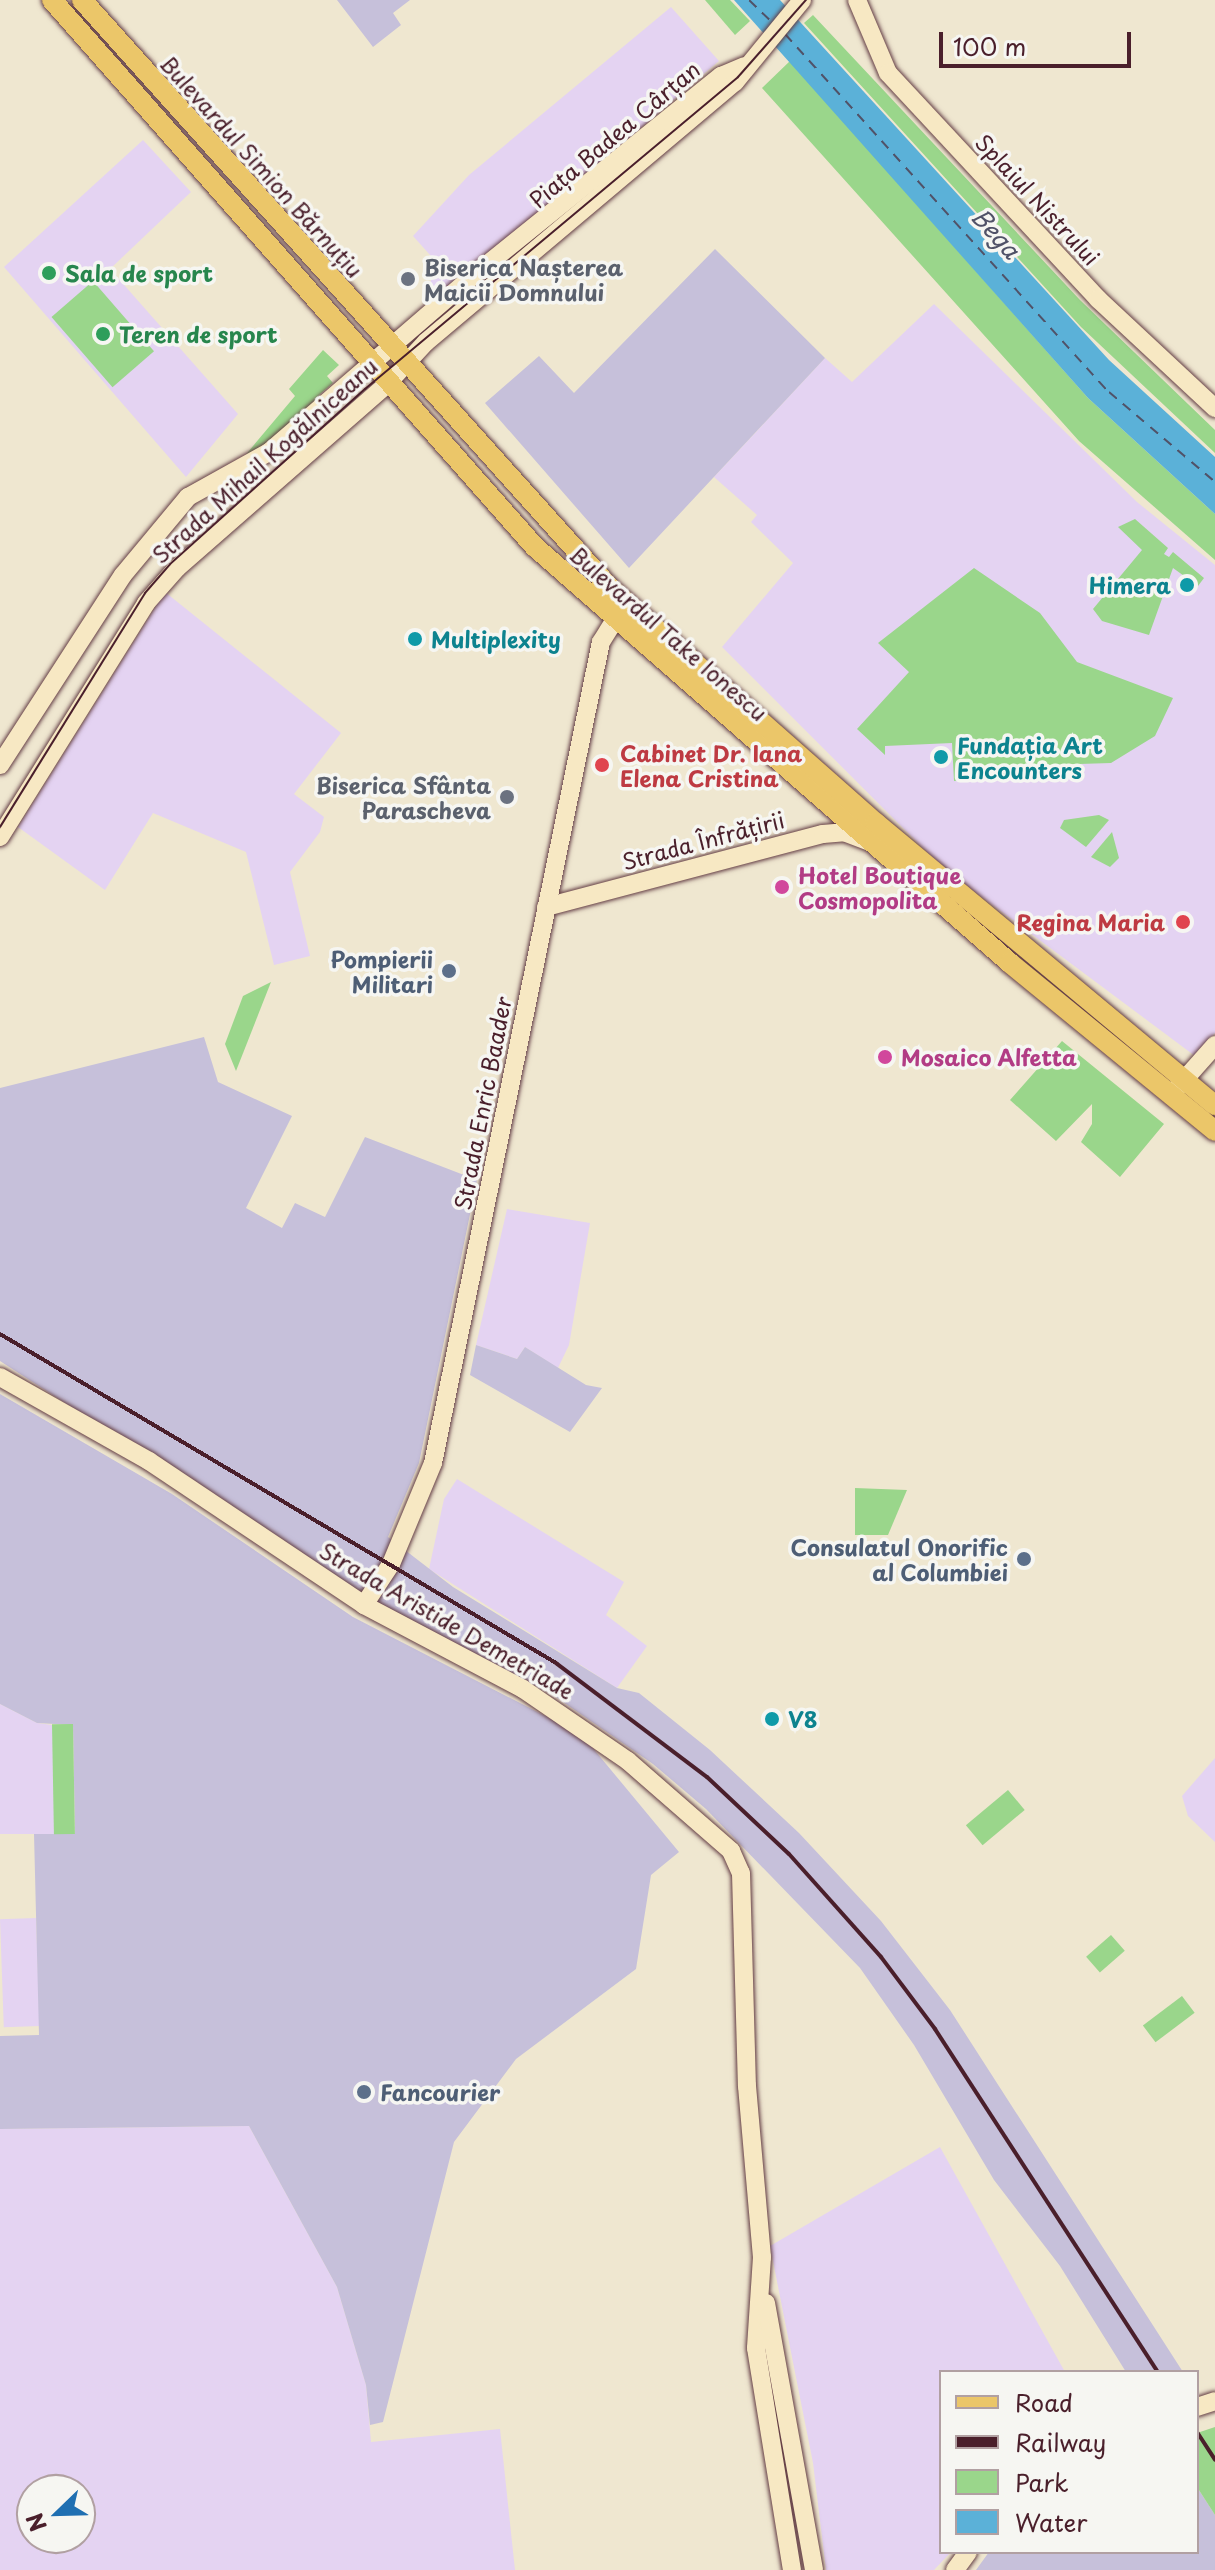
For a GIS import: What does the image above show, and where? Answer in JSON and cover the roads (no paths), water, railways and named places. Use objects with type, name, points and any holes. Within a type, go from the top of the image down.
[{"type":"main road","points":[[52,0],[372,363]]},
{"type":"main road","name":"Bulevardul Simion Bărnuțiu","points":[[82,0],[406,363]]},
{"type":"main road","name":"Bulevardul Take Ionescu","points":[[372,363],[535,547],[618,610],[1215,1105]]},
{"type":"main road","name":"Bulevardul Take Ionescu","points":[[406,363],[618,610],[872,843],[1169,1097],[1215,1131]]},
{"type":"street","points":[[748,62],[802,0]]},
{"type":"street","name":"Splaiul Nistrului","points":[[857,0],[888,73],[1098,299],[1215,408]]},
{"type":"street","name":"Piața Badea Cârțan","points":[[391,346],[721,76],[748,62]]},
{"type":"street","name":"Piața Badea Cârțan","points":[[406,363],[735,82],[748,62]]},
{"type":"street","name":"Strada Mihail Kogălniceanu","points":[[0,765],[123,575],[168,518],[201,488],[269,452],[391,346]]},
{"type":"street","name":"Strada Mihail Kogălniceanu","points":[[0,837],[158,588],[253,497],[388,383],[406,363]]},
{"type":"street","name":"Strada Enric Baader","points":[[364,1605],[391,1564],[433,1463],[601,642],[618,610]]},
{"type":"street","name":"Strada Înfrățirii","points":[[548,898],[823,834],[844,832],[872,843]]},
{"type":"street","points":[[1169,1097],[1215,1045]]},
{"type":"street","name":"Strada Aristide Demetriade","points":[[0,1377],[149,1461],[364,1605],[481,1665],[574,1722],[648,1777],[731,1851],[741,1873],[747,2086],[763,2288]]},
{"type":"street","points":[[763,2288],[756,2348],[792,2570]]},
{"type":"street","points":[[763,2288],[814,2570]]},
{"type":"water","points":[[734,0],[780,0],[1109,360],[1215,457],[1215,514],[1088,398]]},
{"type":"tram line","points":[[0,827],[145,593],[170,564],[365,389],[738,77],[806,0]]},
{"type":"railway","points":[[0,1334],[556,1663],[707,1777],[789,1854],[881,1957],[935,2029],[1157,2370]]},
{"type":"railway","points":[[1199,2435],[1215,2460]]},
{"type":"place","name":"Sala de sport","points":[[49,273]]},
{"type":"place","name":"Biserica Nașterea Maicii Domnului","points":[[408,279]]},
{"type":"place","name":"Teren de sport","points":[[103,334]]},
{"type":"place","name":"Himera","points":[[1187,585]]},
{"type":"place","name":"Multiplexity","points":[[415,639]]},
{"type":"place","name":"Fundația Art Encounters","points":[[941,757]]},
{"type":"place","name":"Cabinet Dr. Iana Elena Cristina","points":[[602,765]]},
{"type":"place","name":"Biserica Sfânta Parascheva","points":[[507,797]]},
{"type":"place","name":"Hotel Boutique Cosmopolita","points":[[782,887]]},
{"type":"place","name":"Regina Maria","points":[[1183,922]]},
{"type":"place","name":"Pompierii Militari","points":[[449,971]]},
{"type":"place","name":"Mosaico Alfetta","points":[[885,1057]]},
{"type":"place","name":"Consulatul Onorific al Columbiei","points":[[1024,1559]]},
{"type":"place","name":"V8","points":[[772,1719]]},
{"type":"place","name":"Fancourier","points":[[364,2092]]},
{"type":"water label","name":"Bega","points":[[996,233]]}]
